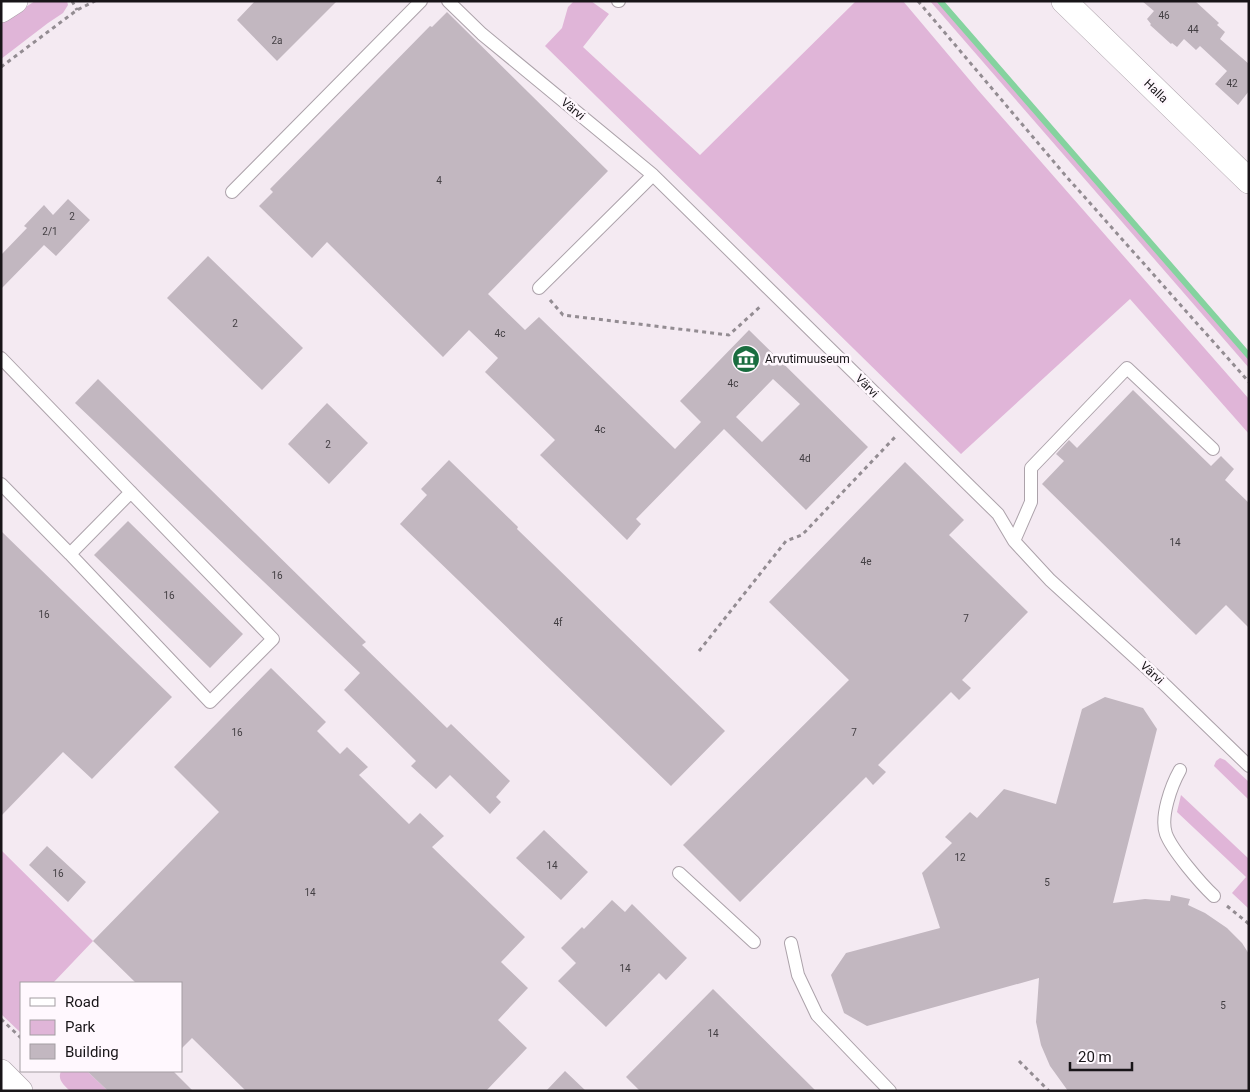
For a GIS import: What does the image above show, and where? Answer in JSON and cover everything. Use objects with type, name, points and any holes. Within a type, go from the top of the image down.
[{"type":"street","points":[[1,10],[15,1]]},
{"type":"street","name":"Halla","points":[[1064,1],[1249,181]]},
{"type":"street","points":[[1,1072],[20,1091]]},
{"type":"lane","points":[[232,192],[420,1]]},
{"type":"lane","name":"Värvi","points":[[448,1],[482,34],[653,175],[998,514],[1014,541],[1050,580],[1162,682],[1249,766]]},
{"type":"lane","points":[[539,288],[653,175]]},
{"type":"lane","points":[[1,358],[273,639],[210,702],[1,484]]},
{"type":"lane","points":[[1014,541],[1031,502],[1031,468],[1127,368],[1213,449]]},
{"type":"lane","points":[[70,554],[132,492]]},
{"type":"lane","points":[[1180,770],[1173,783],[1165,815],[1166,834],[1202,885],[1214,896]]},
{"type":"lane","points":[[679,873],[754,942]]},
{"type":"lane","points":[[791,943],[798,975],[817,1015],[890,1091]]},
{"type":"path","points":[[72,1],[77,10]]},
{"type":"path","points":[[1,67],[77,10],[95,1]]},
{"type":"path","points":[[918,1],[1065,175],[1249,382]]},
{"type":"path","points":[[539,288],[563,315],[729,335],[774,294]]},
{"type":"path","points":[[699,651],[786,541],[802,535],[906,424]]},
{"type":"path","points":[[1214,896],[1249,924]]},
{"type":"path","points":[[1,1019],[20,1037]]},
{"type":"path","points":[[1019,1061],[1049,1091]]},
{"type":"green space","points":[[35,1],[67,1],[68,5],[63,13],[1,59],[1,23]]},
{"type":"green space","points":[[574,1],[591,1],[609,14],[583,47],[700,155],[856,1],[903,1],[978,90],[1249,399],[1249,434],[1130,299],[961,454],[545,46],[562,28],[568,7]]},
{"type":"green space","points":[[930,1],[940,1],[1249,356],[1249,368]]},
{"type":"green space","points":[[1220,758],[1225,760],[1249,782],[1249,800],[1214,766]]},
{"type":"green space","points":[[1181,795],[1249,859],[1249,909],[1232,893],[1246,877],[1177,812]]},
{"type":"green space","points":[[1,850],[93,941],[54,982],[20,982],[20,1032],[1,1014]]},
{"type":"green space","points":[[61,1072],[88,1072],[108,1091],[70,1091],[63,1084]]},
{"type":"building","points":[[255,1],[337,1],[277,61],[237,20]]},
{"type":"building","points":[[1142,1],[1195,1],[1219,23],[1217,25],[1225,32],[1220,39],[1249,64],[1249,91],[1238,105],[1215,84],[1227,71],[1200,46],[1196,50],[1184,39],[1177,47],[1171,44],[1150,25],[1147,19],[1154,11]]},
{"type":"building","points":[[447,12],[608,171],[488,294],[525,330],[539,317],[675,449],[701,422],[680,401],[749,330],[868,447],[806,510],[724,429],[636,519],[641,524],[627,540],[540,455],[555,440],[485,372],[498,358],[469,330],[443,357],[327,242],[312,258],[259,206],[273,192],[270,189],[430,26],[432,27]],"holes":[[[773,379],[800,404],[762,442],[736,417]]]},
{"type":"building","points":[[68,199],[90,220],[56,256],[44,245],[1,289],[1,255],[27,228],[24,226],[44,205],[53,215]]},
{"type":"building","points":[[208,256],[303,348],[262,390],[167,298]]},
{"type":"building","points":[[98,379],[366,642],[362,645],[447,728],[451,724],[510,781],[496,797],[501,802],[490,814],[450,775],[436,789],[411,766],[416,761],[344,690],[360,673],[75,403]]},
{"type":"building","points":[[1133,390],[1211,466],[1221,456],[1234,469],[1225,480],[1249,503],[1249,628],[1226,605],[1196,635],[1042,484],[1064,461],[1056,454],[1069,440],[1077,448]]},
{"type":"building","points":[[327,403],[368,443],[329,484],[288,444]]},
{"type":"building","points":[[449,460],[518,527],[517,529],[725,731],[671,786],[400,524],[427,495],[421,489]]},
{"type":"building","points":[[905,462],[964,520],[949,535],[1028,612],[962,680],[971,688],[959,700],[951,692],[878,765],[886,772],[873,785],[866,777],[740,902],[683,845],[849,680],[769,602]]},
{"type":"building","points":[[128,521],[243,634],[210,668],[94,555]]},
{"type":"building","points":[[1,531],[172,697],[92,779],[63,752],[1,816]]},
{"type":"building","points":[[271,668],[326,722],[317,731],[340,754],[347,747],[368,767],[359,775],[409,824],[420,813],[444,836],[432,847],[525,937],[501,962],[528,988],[498,1020],[527,1048],[486,1091],[246,1091],[192,1038],[182,1048],[182,982],[135,982],[93,941],[219,812],[174,767]]},
{"type":"building","points":[[1105,697],[1143,708],[1157,729],[1113,903],[1145,899],[1170,901],[1171,895],[1190,899],[1188,905],[1205,913],[1227,928],[1242,943],[1249,954],[1249,1091],[1068,1091],[1050,1066],[1041,1045],[1036,1022],[1039,978],[867,1026],[844,1013],[831,975],[846,953],[940,928],[922,873],[952,843],[945,837],[970,812],[977,818],[1004,789],[1056,804],[1082,709]]},
{"type":"building","points":[[544,830],[588,872],[561,900],[516,858]]},
{"type":"building","points":[[47,846],[86,882],[68,902],[29,865]]},
{"type":"building","points":[[612,900],[625,912],[632,904],[687,958],[666,980],[659,973],[606,1027],[558,981],[576,963],[561,948],[582,927],[584,929]]},
{"type":"building","points":[[713,989],[816,1091],[640,1091],[626,1077]]},
{"type":"building","points":[[565,1071],[586,1091],[546,1091]]},
{"type":"building","points":[[88,1072],[174,1072],[193,1091],[108,1091]]},
{"type":"waterway","points":[[940,1],[1249,356]]},
{"type":"place","name":"Arvutimuuseum","points":[[746,359]]}]
